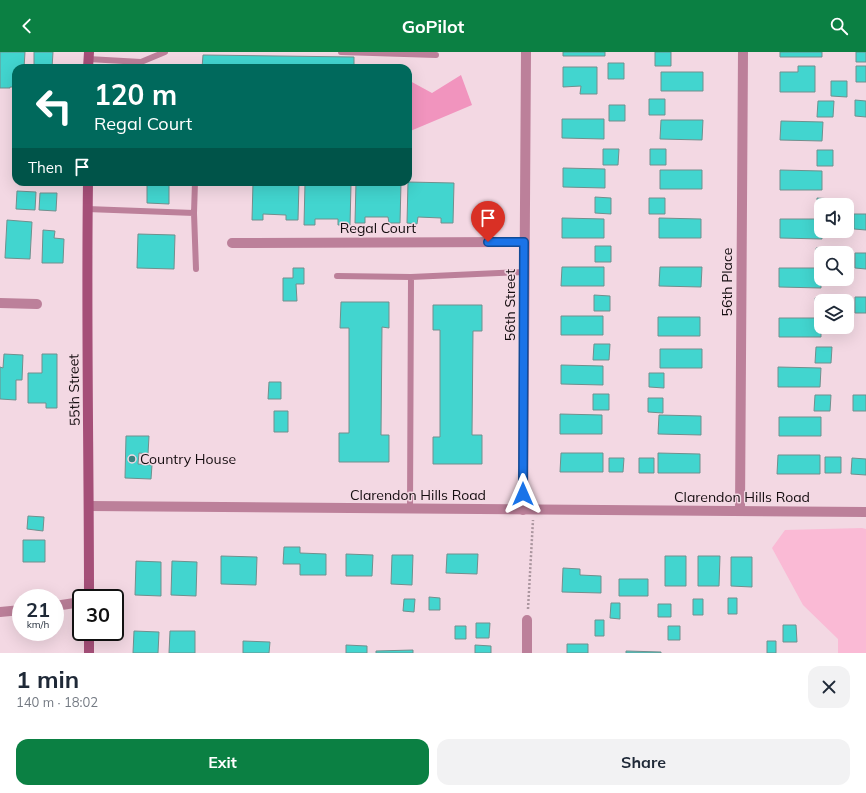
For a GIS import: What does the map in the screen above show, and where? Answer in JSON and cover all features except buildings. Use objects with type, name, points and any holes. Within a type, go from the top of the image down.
[{"type":"main road","name":"55th Street","points":[[88,186],[87,347],[89,589]]},
{"type":"main road","points":[[89,641],[89,653]]},
{"type":"street","name":"56th Street","points":[[523,510],[526,52]]},
{"type":"street","name":"56th Place","points":[[740,511],[743,52]]},
{"type":"street","name":"Regal Court","points":[[232,243],[524,242]]},
{"type":"street","points":[[0,303],[37,304]]},
{"type":"street","name":"Clarendon Hills Road","points":[[89,506],[866,512]]},
{"type":"street","points":[[0,612],[12,611]]},
{"type":"street","points":[[526,653],[527,620]]},
{"type":"lane","points":[[143,64],[164,52]]},
{"type":"lane","points":[[341,52],[436,55]]},
{"type":"lane","points":[[89,60],[131,64]]},
{"type":"lane","points":[[195,186],[194,213],[196,269]]},
{"type":"lane","points":[[87,209],[194,213]]},
{"type":"lane","points":[[337,276],[411,277],[524,272]]},
{"type":"lane","points":[[410,509],[411,277]]},
{"type":"path","points":[[527,620],[533,510]]},
{"type":"shaded area","points":[[461,75],[472,105],[412,130],[412,82],[432,93]]},
{"type":"shaded area","points":[[866,529],[866,653],[838,653],[838,639],[803,605],[772,548],[785,530]]},
{"type":"place","name":"Country House","points":[[132,459]]},
{"type":"route","points":[[488,242],[524,242],[523,494]]}]
